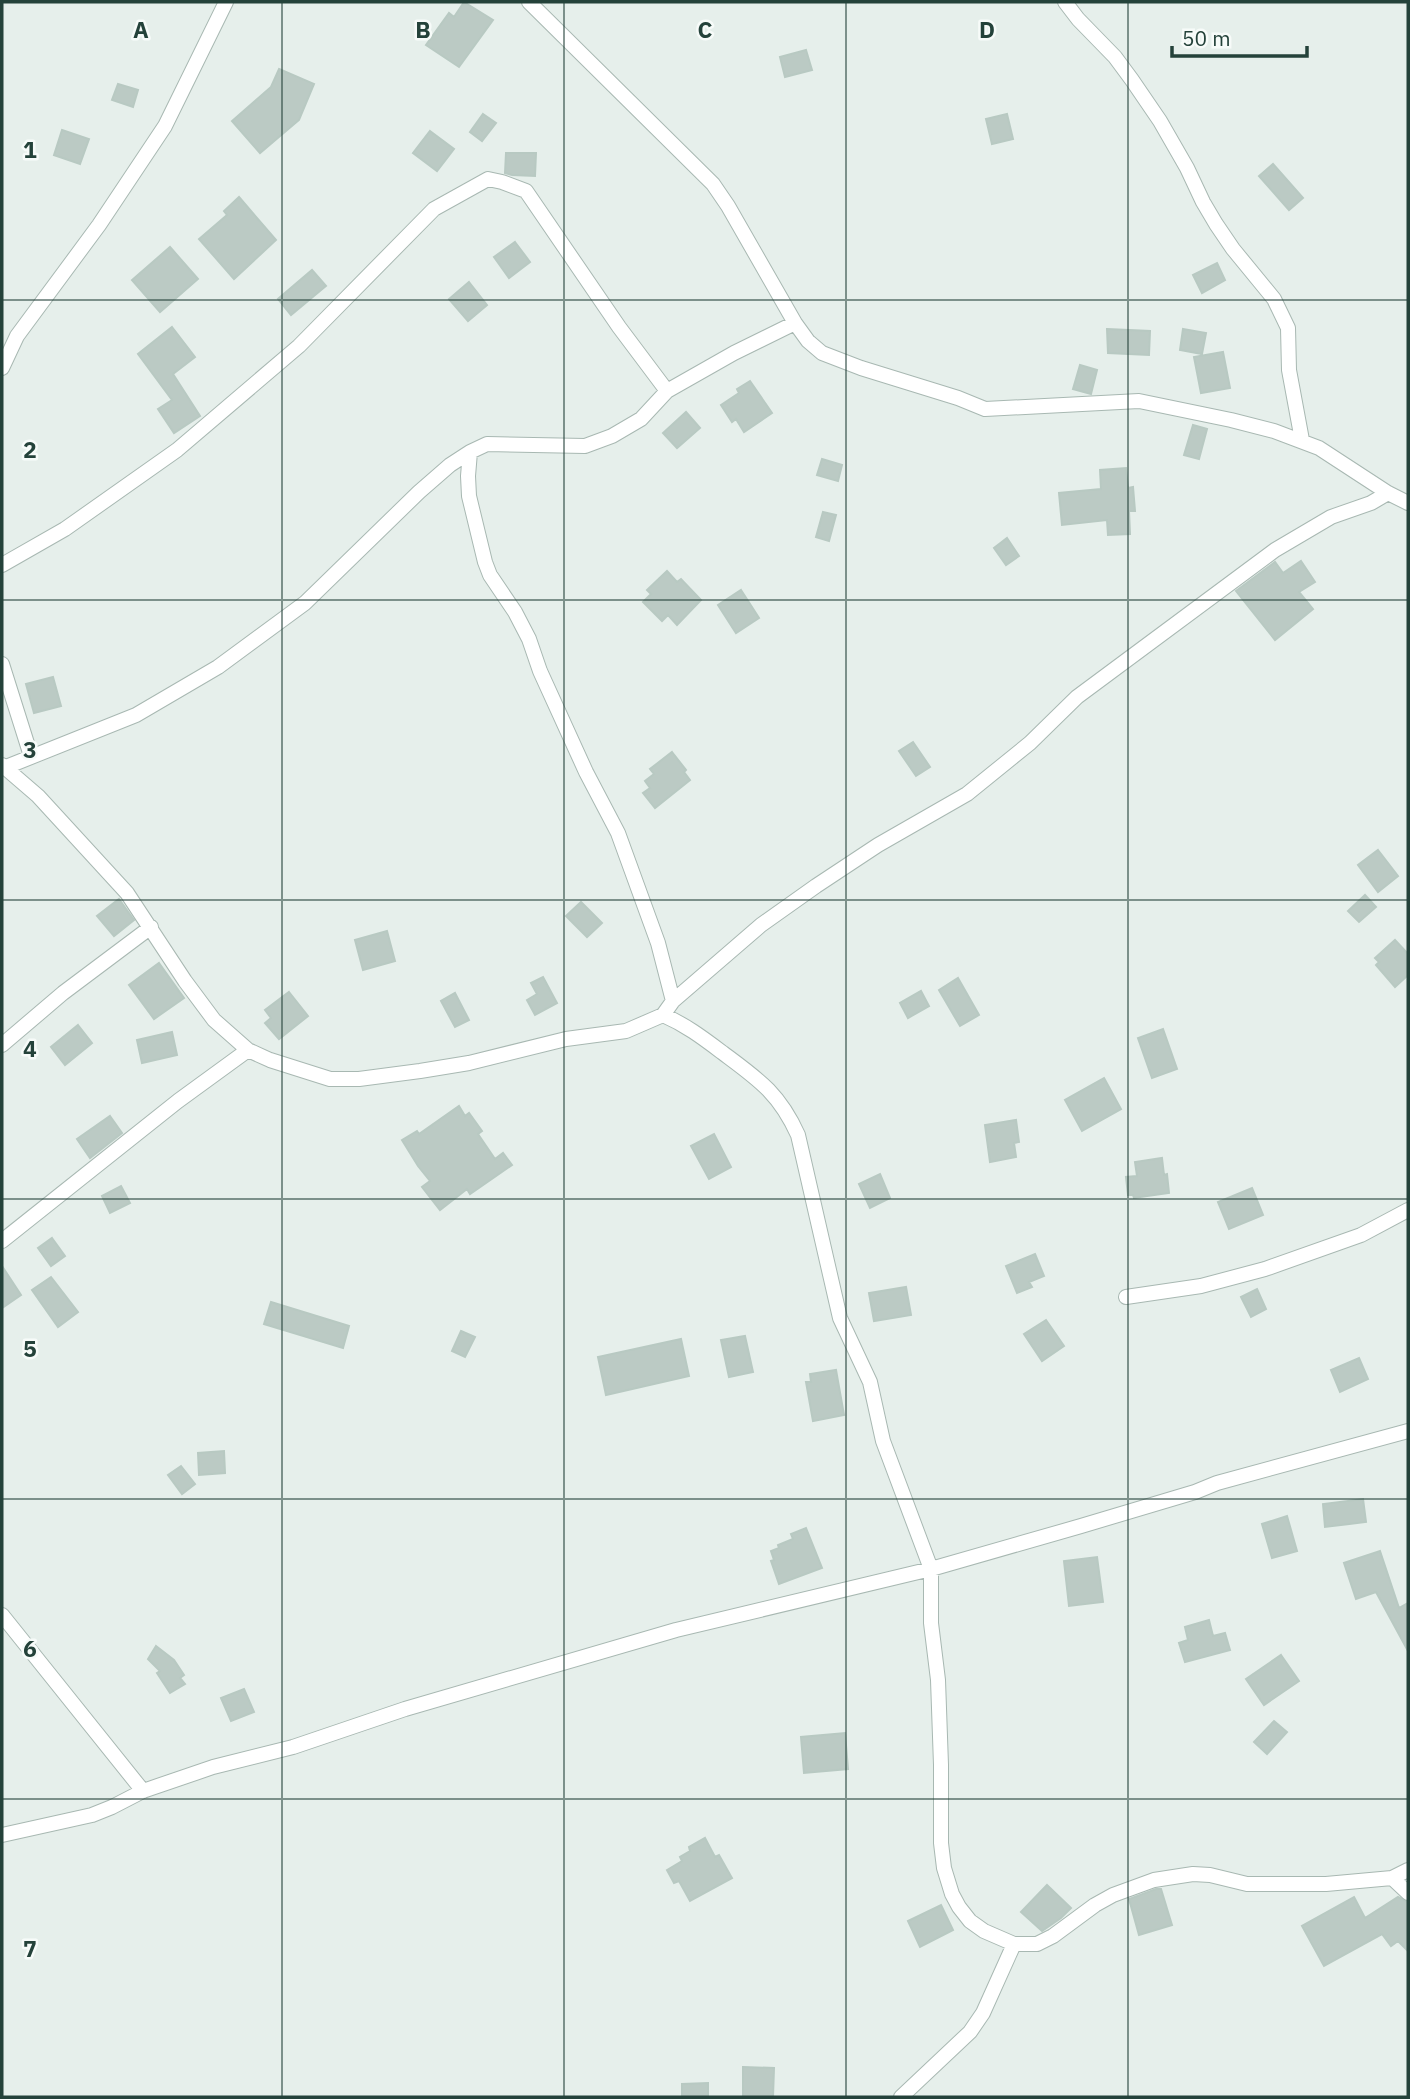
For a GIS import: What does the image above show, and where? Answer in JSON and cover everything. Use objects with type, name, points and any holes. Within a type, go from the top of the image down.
[{"type":"street","points":[[2,368],[17,336],[99,225],[165,126],[226,2]]},
{"type":"street","points":[[529,2],[713,184],[795,323],[808,341],[822,352],[861,368],[985,409],[1139,401],[1231,421],[1319,447],[1388,493],[1408,503]]},
{"type":"street","points":[[1065,2],[1132,80],[1174,144],[1216,224],[1274,299],[1288,328],[1289,370],[1302,440]]},
{"type":"street","points":[[2,565],[65,528],[177,450],[299,346],[433,209],[488,179],[526,191],[619,327],[667,390]]},
{"type":"street","points":[[795,323],[667,390],[641,419],[612,436],[585,446],[487,444],[470,452],[419,492],[305,603],[218,667],[136,715],[4,766],[38,796],[109,871],[127,892],[214,1020],[248,1050],[330,1079],[359,1079],[421,1072],[566,1039],[626,1031],[663,1015],[673,1001],[761,925],[878,845],[967,794],[1030,743],[1077,697],[1275,550],[1331,517],[1371,503],[1388,493]]},
{"type":"street","points":[[470,452],[469,496],[485,562],[490,575],[529,639],[540,671],[586,772],[618,833],[658,943],[673,1001]]},
{"type":"street","points":[[2,664],[31,756]]},
{"type":"street","points":[[2,1045],[63,993],[151,927]]},
{"type":"street","points":[[663,1015],[683,1023],[702,1036],[766,1086],[789,1116],[798,1135],[840,1318],[870,1382],[883,1441],[930,1569],[931,1623],[938,1680],[941,1843],[944,1868],[952,1894],[970,1921],[984,1931],[1014,1944],[1037,1944],[1053,1936],[1095,1905],[1154,1880],[1210,1875],[1247,1884],[1326,1884],[1392,1878],[1408,1870]]},
{"type":"street","points":[[2,1241],[248,1050]]},
{"type":"street","points":[[1125,1297],[1201,1286],[1265,1269],[1361,1235],[1408,1210]]},
{"type":"street","points":[[2,1835],[92,1815],[143,1791],[213,1767],[293,1747],[405,1709],[676,1630],[930,1569],[1195,1492],[1217,1483],[1408,1431]]},
{"type":"street","points":[[2,1615],[143,1791]]},
{"type":"street","points":[[1392,1878],[1408,1893]]},
{"type":"street","points":[[901,2097],[970,2032],[983,2012],[1014,1944]]},
{"type":"building","points":[[464,2],[493,20],[459,67],[426,45],[449,13],[454,17]]},
{"type":"building","points":[[806,50],[812,70],[785,77],[780,57]]},
{"type":"building","points":[[279,69],[314,84],[299,120],[260,153],[232,121],[271,87]]},
{"type":"building","points":[[118,84],[138,90],[133,107],[112,100]]},
{"type":"building","points":[[483,114],[496,123],[482,141],[470,132]]},
{"type":"building","points":[[1007,114],[1013,139],[992,144],[986,119]]},
{"type":"building","points":[[62,130],[89,139],[80,164],[54,155]]},
{"type":"building","points":[[430,131],[454,149],[437,171],[413,153]]},
{"type":"building","points":[[506,153],[536,153],[535,176],[505,173]]},
{"type":"building","points":[[1273,164],[1303,198],[1289,210],[1259,176]]},
{"type":"building","points":[[239,197],[276,240],[234,279],[199,239],[227,215],[224,211]]},
{"type":"building","points":[[515,242],[530,262],[509,278],[494,257]]},
{"type":"building","points":[[170,247],[198,279],[160,312],[132,280]]},
{"type":"building","points":[[1217,263],[1225,280],[1202,293],[1193,275]]},
{"type":"building","points":[[312,270],[326,286],[291,315],[278,299]]},
{"type":"building","points":[[469,282],[487,305],[468,321],[449,299]]},
{"type":"building","points":[[172,327],[195,357],[173,374],[200,416],[174,433],[158,409],[172,400],[138,354]]},
{"type":"building","points":[[1107,329],[1150,331],[1149,355],[1108,353]]},
{"type":"building","points":[[1183,329],[1206,333],[1202,354],[1180,350]]},
{"type":"building","points":[[1223,352],[1230,388],[1201,393],[1194,357]]},
{"type":"building","points":[[1080,365],[1097,370],[1091,394],[1073,389]]},
{"type":"building","points":[[750,381],[772,413],[744,432],[736,419],[732,422],[721,405],[739,393],[737,389]]},
{"type":"building","points":[[686,412],[700,428],[677,448],[663,433]]},
{"type":"building","points":[[1193,425],[1207,429],[1199,459],[1184,455]]},
{"type":"building","points":[[822,459],[842,465],[838,481],[817,475]]},
{"type":"building","points":[[1126,468],[1128,488],[1133,487],[1135,511],[1129,511],[1130,534],[1108,535],[1107,520],[1062,525],[1059,493],[1101,489],[1100,470]]},
{"type":"building","points":[[823,512],[836,515],[829,541],[816,537]]},
{"type":"building","points":[[1007,538],[1019,556],[1006,565],[994,548]]},
{"type":"building","points":[[1301,561],[1315,582],[1299,592],[1313,609],[1275,640],[1236,591],[1275,562],[1283,573]]},
{"type":"building","points":[[667,571],[677,582],[681,579],[701,600],[677,625],[668,615],[662,621],[643,602],[651,594],[647,590]]},
{"type":"building","points":[[741,590],[759,618],[736,633],[718,605]]},
{"type":"building","points":[[53,677],[61,706],[34,713],[26,684]]},
{"type":"building","points":[[913,742],[930,767],[916,776],[899,751]]},
{"type":"building","points":[[672,752],[690,780],[655,808],[643,793],[650,788],[645,781],[654,774],[650,769]]},
{"type":"building","points":[[1378,850],[1398,876],[1378,892],[1358,865]]},
{"type":"building","points":[[1365,895],[1376,907],[1359,922],[1348,911]]},
{"type":"building","points":[[119,899],[134,920],[114,936],[97,916]]},
{"type":"building","points":[[581,902],[602,923],[587,937],[566,916]]},
{"type":"building","points":[[387,931],[395,961],[363,970],[355,940]]},
{"type":"building","points":[[1395,940],[1408,954],[1408,975],[1395,987],[1376,965],[1379,962],[1375,958]]},
{"type":"building","points":[[159,963],[184,998],[154,1019],[129,985]]},
{"type":"building","points":[[543,977],[557,1003],[535,1015],[527,1000],[537,994],[531,983]]},
{"type":"building","points":[[958,978],[979,1015],[960,1026],[939,990]]},
{"type":"building","points":[[921,991],[929,1006],[908,1018],[900,1003]]},
{"type":"building","points":[[289,992],[308,1016],[279,1039],[265,1023],[271,1018],[265,1010]]},
{"type":"building","points":[[455,993],[469,1020],[455,1027],[441,1001]]},
{"type":"building","points":[[78,1025],[92,1043],[65,1065],[51,1047]]},
{"type":"building","points":[[1163,1029],[1177,1069],[1152,1078],[1138,1038]]},
{"type":"building","points":[[172,1032],[177,1055],[142,1063],[137,1040]]},
{"type":"building","points":[[1104,1078],[1121,1109],[1082,1131],[1065,1100]]},
{"type":"building","points":[[459,1106],[465,1116],[469,1113],[482,1131],[478,1134],[495,1159],[503,1153],[512,1165],[470,1194],[467,1189],[440,1210],[422,1187],[430,1181],[402,1140],[417,1131],[419,1134]]},
{"type":"building","points":[[110,1116],[122,1133],[90,1158],[77,1139]]},
{"type":"building","points":[[1016,1120],[1019,1142],[1014,1143],[1016,1157],[990,1162],[985,1125]]},
{"type":"building","points":[[714,1134],[731,1167],[709,1179],[691,1146]]},
{"type":"building","points":[[1162,1158],[1169,1193],[1134,1198],[1133,1195],[1128,1195],[1126,1177],[1137,1176],[1135,1162]]},
{"type":"building","points":[[880,1174],[890,1198],[870,1208],[859,1184]]},
{"type":"building","points":[[121,1186],[130,1203],[110,1213],[102,1196]]},
{"type":"building","points":[[1252,1188],[1263,1215],[1229,1229],[1218,1202]]},
{"type":"building","points":[[52,1238],[65,1256],[51,1266],[38,1248]]},
{"type":"building","points":[[1035,1254],[1044,1276],[1029,1282],[1032,1287],[1017,1293],[1006,1266]]},
{"type":"building","points":[[2,1266],[21,1295],[2,1308]]},
{"type":"building","points":[[51,1277],[78,1312],[58,1327],[32,1290]]},
{"type":"building","points":[[906,1287],[911,1315],[874,1321],[869,1293]]},
{"type":"building","points":[[1257,1289],[1266,1309],[1251,1317],[1241,1297]]},
{"type":"building","points":[[271,1302],[349,1326],[343,1348],[264,1324]]},
{"type":"building","points":[[1046,1320],[1064,1346],[1042,1361],[1024,1334]]},
{"type":"building","points":[[461,1331],[475,1337],[465,1357],[452,1351]]},
{"type":"building","points":[[745,1336],[753,1372],[729,1377],[721,1340]]},
{"type":"building","points":[[681,1339],[689,1376],[606,1395],[598,1357]]},
{"type":"building","points":[[1359,1358],[1368,1379],[1340,1392],[1331,1370]]},
{"type":"building","points":[[836,1370],[844,1415],[813,1421],[806,1382],[811,1382],[810,1374]]},
{"type":"building","points":[[224,1451],[225,1473],[199,1475],[198,1453]]},
{"type":"building","points":[[181,1466],[195,1484],[182,1494],[168,1475]]},
{"type":"building","points":[[1363,1499],[1366,1522],[1325,1527],[1323,1504]]},
{"type":"building","points":[[1287,1516],[1297,1551],[1272,1558],[1262,1524]]},
{"type":"building","points":[[806,1528],[822,1568],[779,1584],[771,1561],[774,1560],[771,1551],[793,1539],[791,1534]]},
{"type":"building","points":[[1380,1551],[1399,1608],[1408,1603],[1408,1651],[1376,1592],[1356,1599],[1344,1563]]},
{"type":"building","points":[[1097,1557],[1103,1602],[1069,1606],[1064,1561]]},
{"type":"building","points":[[1209,1620],[1213,1636],[1225,1633],[1230,1650],[1185,1662],[1179,1643],[1188,1640],[1185,1627]]},
{"type":"building","points":[[156,1646],[174,1660],[184,1675],[180,1678],[185,1684],[170,1693],[157,1673],[160,1671],[148,1659]]},
{"type":"building","points":[[1281,1655],[1299,1681],[1264,1705],[1246,1679]]},
{"type":"building","points":[[244,1689],[254,1712],[231,1721],[221,1698]]},
{"type":"building","points":[[1274,1721],[1287,1732],[1267,1754],[1254,1742]]},
{"type":"building","points":[[845,1733],[848,1769],[804,1773],[801,1737]]},
{"type":"building","points":[[705,1838],[715,1857],[719,1855],[732,1878],[690,1901],[679,1881],[674,1883],[667,1870],[682,1861],[680,1857],[690,1851],[689,1847]]},
{"type":"building","points":[[1047,1885],[1071,1908],[1042,1931],[1021,1912]]},
{"type":"building","points":[[1161,1889],[1172,1925],[1139,1935],[1129,1899]]},
{"type":"building","points":[[1354,1897],[1365,1918],[1398,1897],[1408,1902],[1408,1951],[1398,1941],[1391,1946],[1382,1934],[1324,1966],[1302,1926]]},
{"type":"building","points":[[941,1905],[953,1930],[920,1947],[908,1921]]},
{"type":"building","points":[[743,2067],[774,2068],[773,2097],[743,2097]]},
{"type":"building","points":[[708,2083],[708,2097],[682,2097],[682,2084]]}]
